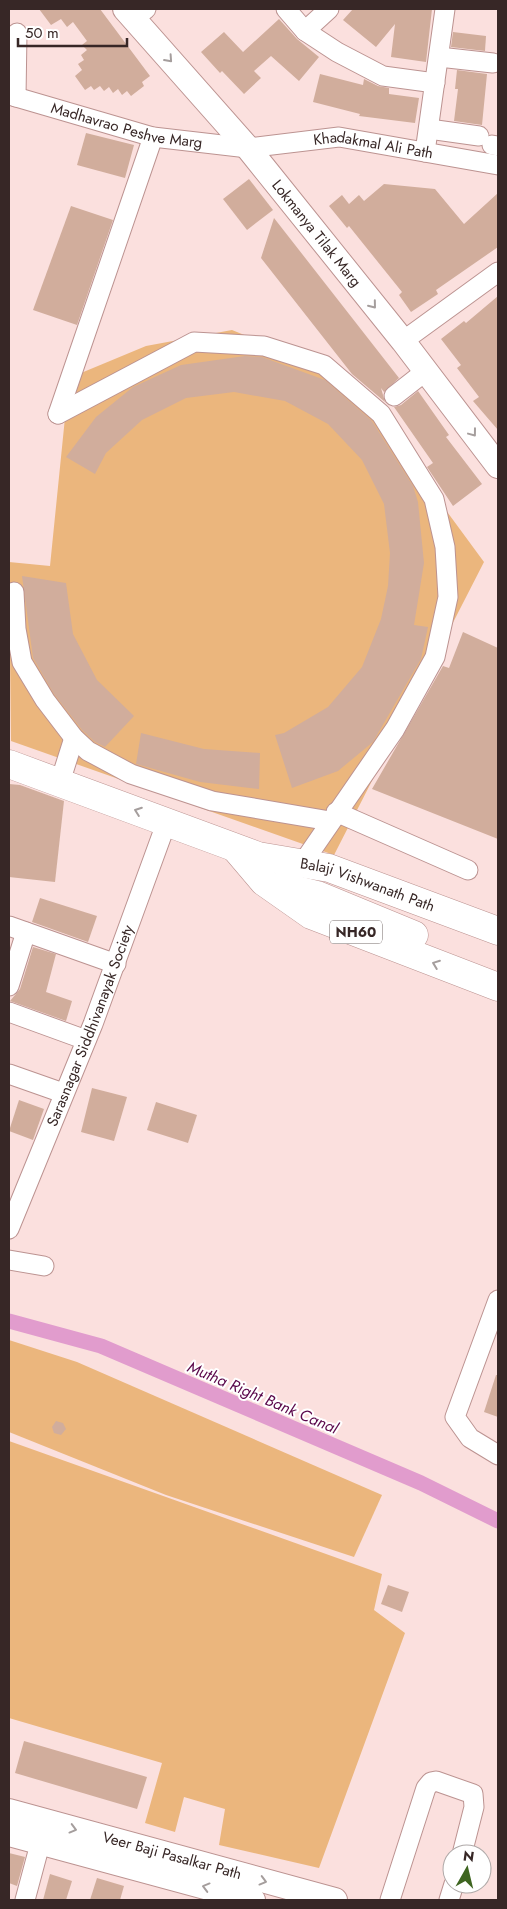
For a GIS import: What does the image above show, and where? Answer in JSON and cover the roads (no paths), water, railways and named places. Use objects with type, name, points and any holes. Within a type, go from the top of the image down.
[{"type":"highway","name":"NH60","points":[[9,764],[233,846],[311,915],[498,987]]},
{"type":"highway","name":"Balaji Vishwanath Path","points":[[261,869],[302,864],[329,868],[498,931]]},
{"type":"highway","points":[[261,869],[317,895],[498,970]]},
{"type":"highway","points":[[261,869],[498,948]]},
{"type":"main road","name":"Lokmanya Tilak Marg","points":[[135,12],[248,148],[426,371],[498,466]]},
{"type":"main road","name":"Veer Baji Pasalkar Path","points":[[9,1811],[43,1832],[252,1900]]},
{"type":"main road","name":"Veer Baji Pasalkar Path","points":[[9,1834],[43,1832],[335,1900]]},
{"type":"street","points":[[286,9],[305,31],[338,52],[383,76],[435,83]]},
{"type":"street","points":[[305,31],[329,9]]},
{"type":"street","points":[[425,152],[445,9]]},
{"type":"street","points":[[12,96],[17,33]]},
{"type":"street","points":[[438,57],[493,63]]},
{"type":"street","name":"Madhavrao Peshve Marg","points":[[12,96],[153,137],[248,148]]},
{"type":"street","points":[[429,129],[490,143]]},
{"type":"street","points":[[153,137],[58,414],[194,342],[264,346],[324,365],[381,414],[434,500],[445,547],[448,598],[435,657],[394,729],[302,864]]},
{"type":"street","name":"Khadakmal Ali Path","points":[[248,148],[339,137],[498,165]]},
{"type":"street","points":[[403,342],[498,272]]},
{"type":"street","points":[[394,396],[426,371]]},
{"type":"street","points":[[14,592],[16,630],[22,662],[45,700],[74,738],[88,751],[131,774],[212,801],[333,816],[468,870]]},
{"type":"street","points":[[60,782],[74,738]]},
{"type":"street","name":"Sarasnagar Siddhivanayak Society","points":[[9,1229],[116,964],[167,821]]},
{"type":"street","points":[[9,986],[17,929],[116,964]]},
{"type":"street","points":[[9,1012],[86,1040]]},
{"type":"street","points":[[9,1074],[63,1093]]},
{"type":"street","points":[[9,1260],[44,1266]]},
{"type":"street","points":[[498,1300],[455,1417],[470,1438],[498,1455]]},
{"type":"street","points":[[390,1900],[426,1788],[431,1782],[436,1781],[473,1794],[474,1807],[465,1844]]},
{"type":"street","points":[[25,1900],[43,1832]]},
{"type":"waterway","name":"Mutha Right Bank Canal","points":[[9,1321],[101,1346],[421,1483],[498,1521]]}]
